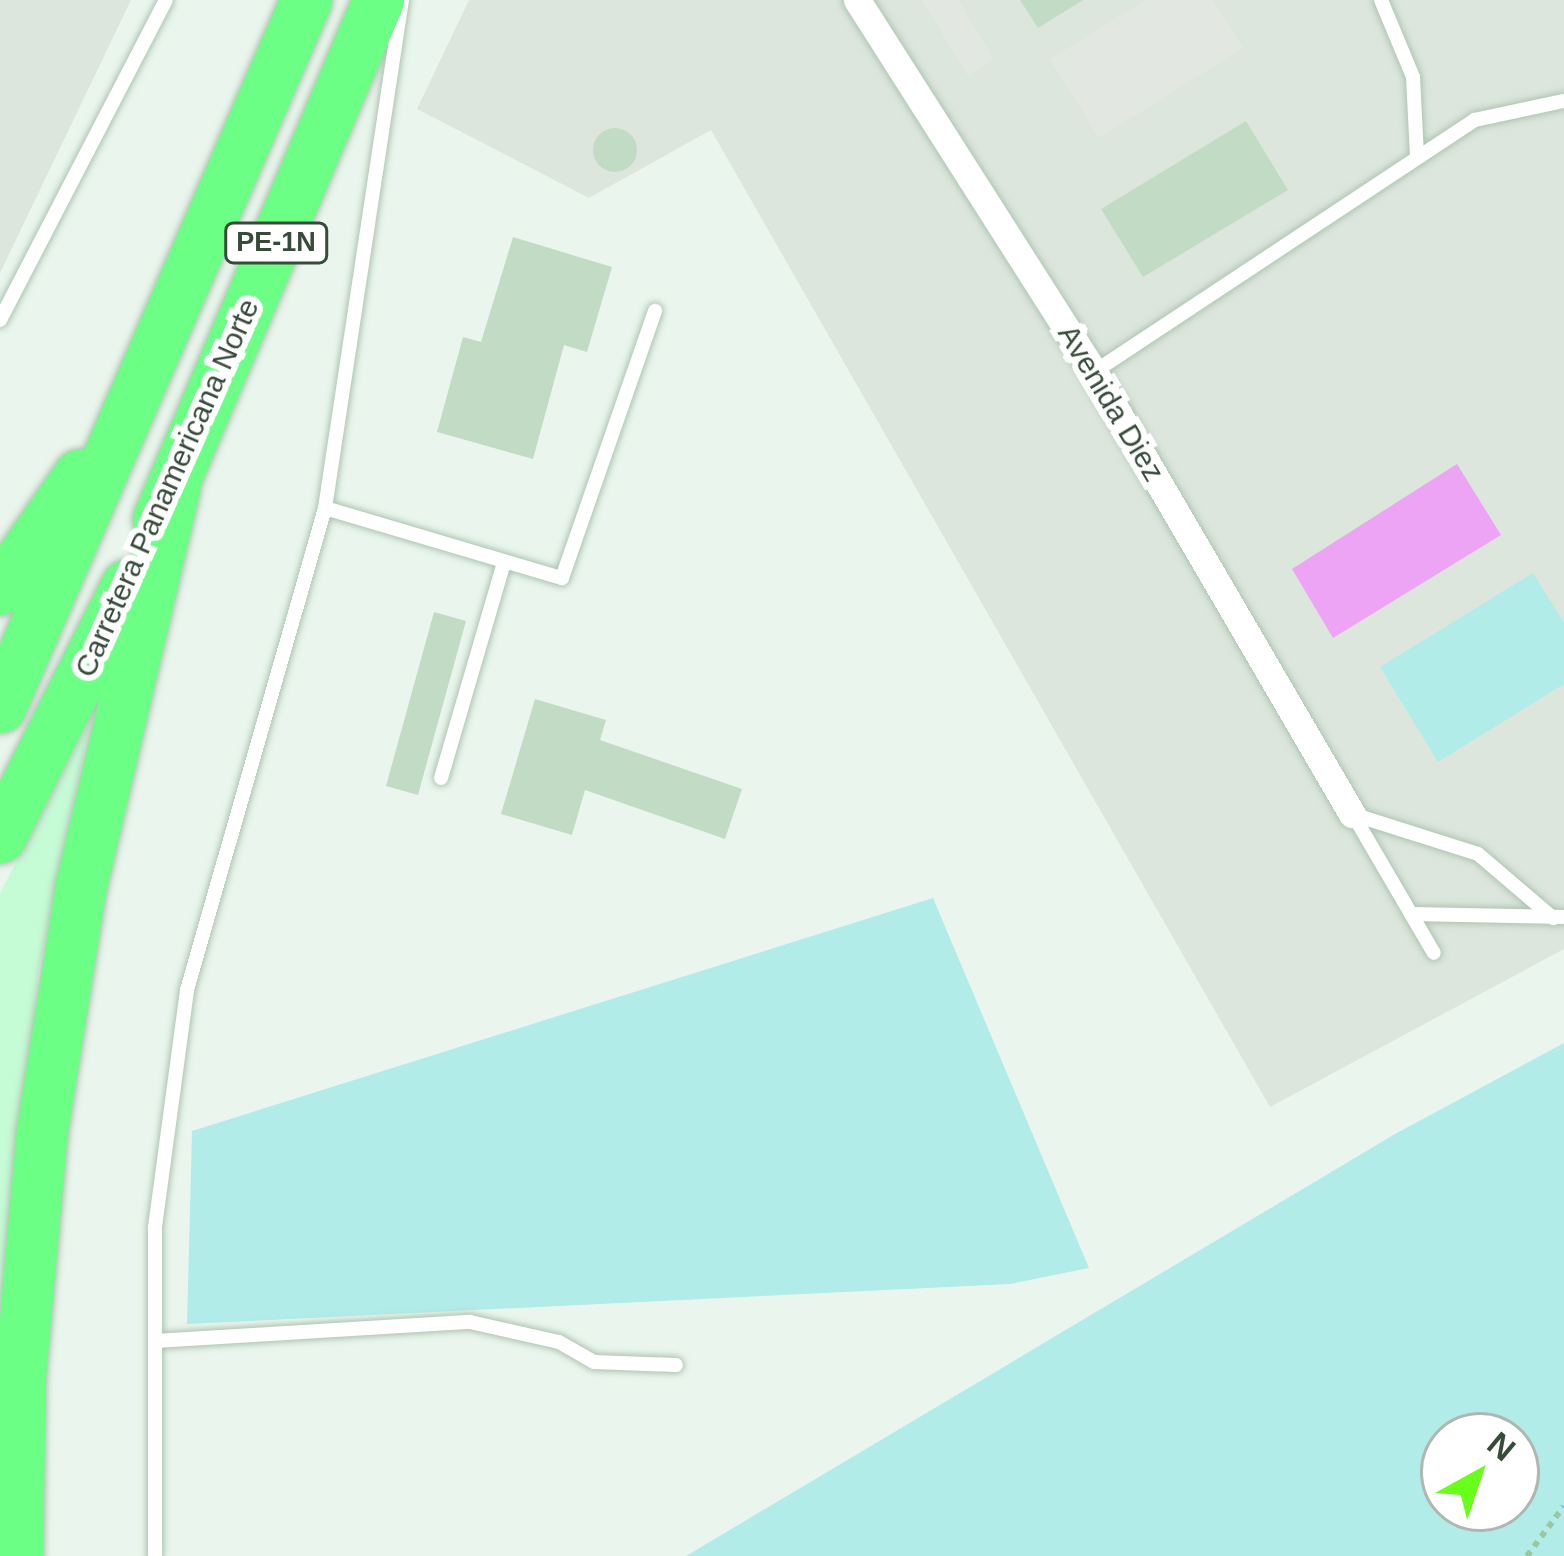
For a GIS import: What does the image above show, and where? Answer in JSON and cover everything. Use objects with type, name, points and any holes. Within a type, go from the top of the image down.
[{"type":"highway","name":"Carretera Panamericana Norte","points":[[0,707],[158,354],[306,0]]},
{"type":"highway","name":"Carretera Panamericana Norte","points":[[0,837],[174,487],[378,0]]},
{"type":"highway","points":[[0,589],[158,354]]},
{"type":"highway","points":[[17,1556],[21,1356],[45,1108],[109,751],[174,487]]},
{"type":"street","name":"Avenida Diez","points":[[857,0],[1094,372],[1352,814]]},
{"type":"lane","points":[[0,320],[166,0]]},
{"type":"lane","points":[[155,1556],[155,1227],[187,990],[325,508],[403,0]]},
{"type":"lane","points":[[1381,0],[1412,77],[1417,155]]},
{"type":"lane","points":[[1094,372],[1417,155],[1513,105],[1564,101]]},
{"type":"lane","points":[[325,508],[562,578],[655,311]]},
{"type":"lane","points":[[441,778],[504,562]]},
{"type":"lane","points":[[1352,814],[1434,953]]},
{"type":"lane","points":[[1352,814],[1478,854],[1558,917]]},
{"type":"lane","points":[[1412,914],[1558,917]]},
{"type":"lane","points":[[155,1341],[470,1322],[559,1342],[594,1362],[676,1365]]},
{"type":"path","points":[[1527,1556],[1564,1506]]},
{"type":"shaded area","points":[[0,0],[131,0],[0,273]]},
{"type":"shaded area","points":[[469,0],[1564,0],[1564,949],[1270,1107],[711,130],[589,198],[417,109]]},
{"type":"shaded area","points":[[922,0],[958,0],[994,60],[968,76]]},
{"type":"shaded area","points":[[1146,0],[1213,0],[1243,48],[1099,138],[1050,59]]},
{"type":"shaded area","points":[[1457,464],[1501,535],[1333,638],[1292,569]]},
{"type":"shaded area","points":[[1533,573],[1564,623],[1564,684],[1438,762],[1380,667]]},
{"type":"shaded area","points":[[933,898],[1089,1268],[1010,1284],[187,1324],[192,1131]]},
{"type":"shaded area","points":[[1564,1043],[1564,1556],[686,1556],[1395,1134]]},
{"type":"sand","points":[[90,722],[38,973],[0,1391],[0,893]]},
{"type":"building","points":[[1020,0],[1083,0],[1038,28]]},
{"type":"building","points":[[1246,121],[1288,190],[1143,277],[1101,209]]},
{"type":"building","points":[[615,128],[631,134],[637,150],[631,166],[615,172],[599,166],[593,150],[599,134]]},
{"type":"building","points":[[513,237],[612,267],[587,352],[564,345],[533,459],[437,432],[463,337],[481,342]]},
{"type":"building","points":[[434,612],[466,621],[418,795],[386,786]]},
{"type":"building","points":[[535,699],[606,720],[600,740],[742,789],[725,839],[585,790],[572,835],[501,814]]}]
